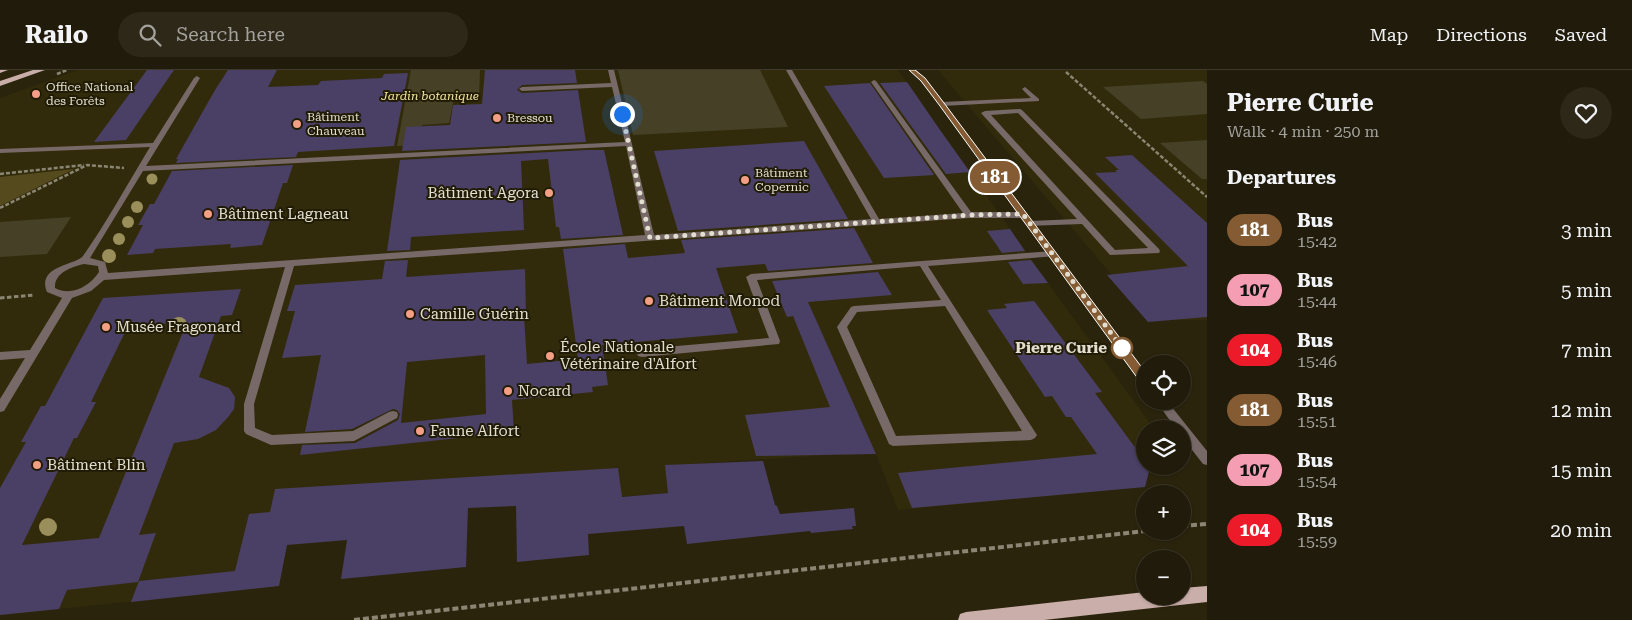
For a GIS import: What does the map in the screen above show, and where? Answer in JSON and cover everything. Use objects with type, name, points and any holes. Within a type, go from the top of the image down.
[{"type":"main road","points":[[0,71],[4,70]]},
{"type":"main road","points":[[0,84],[41,70]]},
{"type":"main road","points":[[966,620],[1207,594]]},
{"type":"street","points":[[611,70],[650,238]]},
{"type":"street","points":[[789,70],[877,222]]},
{"type":"street","points":[[912,70],[923,80],[942,104],[1136,368]]},
{"type":"street","points":[[919,70],[923,80]]},
{"type":"street","points":[[84,261],[197,78]]},
{"type":"street","points":[[874,82],[970,215]]},
{"type":"street","points":[[522,89],[615,85]]},
{"type":"street","points":[[942,104],[1037,100],[1025,89]]},
{"type":"street","points":[[1020,111],[1156,250],[1113,253],[1083,221],[985,113],[1020,111]]},
{"type":"street","points":[[141,169],[629,144]]},
{"type":"street","points":[[0,151],[156,145]]},
{"type":"street","points":[[102,277],[104,272],[102,264],[84,261],[67,266],[50,280],[50,290],[60,295],[69,295],[85,290],[102,277],[970,215],[1023,214]]},
{"type":"street","points":[[1030,224],[1083,221]]},
{"type":"street","points":[[642,354],[775,341],[751,278],[1053,254]]},
{"type":"street","points":[[922,263],[1031,435],[893,441],[842,327],[854,309],[946,303]]},
{"type":"street","points":[[290,264],[249,404],[250,431],[271,440],[354,436],[394,415]]},
{"type":"street","points":[[0,408],[69,295]]},
{"type":"street","points":[[0,356],[33,354]]},
{"type":"street","points":[[1169,410],[1207,460]]},
{"type":"path","points":[[1066,72],[1207,197]]},
{"type":"path","points":[[0,208],[87,165]]},
{"type":"path","points":[[0,174],[87,165],[141,169]]},
{"type":"path","points":[[0,298],[34,295]]},
{"type":"path","points":[[1191,525],[1207,524]]},
{"type":"path","points":[[354,620],[1136,532]]},
{"type":"shaded area","name":"École Nationale Vétérinaire d'Alfort","points":[[78,70],[898,70],[1136,404],[1136,410],[1140,410],[1147,420],[1136,420],[1136,475],[1148,475],[1145,485],[1136,485],[1136,488],[898,510],[876,454],[826,455],[675,465],[679,492],[604,498],[298,488],[279,586],[0,615],[0,98]]},
{"type":"shaded area","points":[[938,70],[1207,70],[1207,320],[1150,320]]},
{"type":"shaded area","points":[[74,169],[0,206],[0,177]]},
{"type":"green space","name":"Jardin botanique","points":[[411,70],[480,70],[479,97],[454,98],[449,123],[422,125],[419,145],[397,146]]},
{"type":"green space","points":[[618,70],[760,70],[788,127],[633,135]]},
{"type":"green space","points":[[1203,81],[1207,84],[1207,114],[1141,119],[1103,87]]},
{"type":"green space","points":[[1207,140],[1207,179],[1202,179],[1160,143]]},
{"type":"green space","points":[[71,217],[47,254],[0,257],[0,222]]},
{"type":"building","points":[[147,70],[174,70],[126,140],[94,142]]},
{"type":"building","name":"Bâtiment Chauveau","points":[[228,70],[277,70],[268,87],[318,85],[321,81],[382,78],[384,74],[408,73],[394,146],[298,152],[296,157],[176,163],[178,159],[176,159]]},
{"type":"building","points":[[485,70],[575,70],[577,83],[522,85],[517,90],[522,93],[578,90],[586,142],[402,151],[406,127],[450,125],[453,105],[482,104]]},
{"type":"building","points":[[907,82],[970,172],[946,174],[880,83]]},
{"type":"building","points":[[870,83],[934,175],[884,178],[824,86]]},
{"type":"building","name":"Bâtiment Copernic","points":[[804,141],[848,219],[678,231],[654,151]]},
{"type":"building","name":"Bâtiment Agora","points":[[604,150],[623,235],[561,239],[559,227],[556,227],[548,159],[521,161],[524,230],[411,237],[410,250],[387,251],[400,160]]},
{"type":"building","points":[[1132,155],[1207,223],[1207,317],[1148,322],[1107,275],[1188,266],[1095,173],[1117,172],[1115,170],[1119,170],[1105,157]]},
{"type":"building","name":"Bâtiment Lagneau","points":[[293,165],[287,183],[283,183],[262,245],[230,248],[231,244],[155,249],[153,253],[127,255],[143,225],[138,225],[150,204],[154,204],[172,171]]},
{"type":"building","points":[[854,228],[873,263],[768,271],[765,264],[716,268],[738,333],[602,345],[608,385],[592,387],[593,392],[512,400],[514,432],[300,455],[302,445],[355,443],[398,420],[400,414],[397,410],[393,409],[352,429],[305,432],[321,355],[282,358],[295,311],[287,311],[295,285],[382,279],[385,261],[408,260],[406,277],[525,269],[526,316],[524,316],[527,364],[578,359],[563,249],[625,244],[628,258],[685,253],[681,240]],"holes":[[[485,355],[486,414],[401,423],[407,362]]]},
{"type":"building","points":[[1010,229],[1025,251],[1002,253],[987,231]]},
{"type":"building","points":[[1031,260],[1048,283],[1023,284],[1008,262]]},
{"type":"building","points":[[878,272],[892,295],[808,302],[876,454],[756,456],[745,415],[830,407],[793,316],[787,317],[772,281]]},
{"type":"building","name":"Bâtiment Blin","points":[[241,289],[232,315],[221,316],[199,377],[229,388],[235,397],[234,409],[216,430],[198,439],[174,443],[139,535],[156,533],[138,582],[67,590],[59,609],[0,615],[0,488],[26,442],[21,442],[41,406],[45,406],[103,298]],"holes":[[[187,322],[99,538],[22,545],[74,438],[77,438],[96,402],[91,402],[128,326]]]},
{"type":"building","points":[[1034,301],[1102,392],[1095,393],[1136,449],[1136,475],[1148,475],[1146,485],[1136,485],[1136,488],[912,508],[898,473],[1097,454],[1071,417],[1066,417],[1052,396],[1045,397],[987,310],[1007,308],[1004,304]]},
{"type":"building","points":[[763,461],[775,505],[780,514],[854,508],[856,526],[852,526],[853,529],[811,533],[810,531],[687,544],[684,526],[588,534],[589,555],[517,562],[516,506],[468,508],[466,567],[341,579],[347,540],[287,545],[279,586],[131,602],[139,581],[235,571],[249,514],[270,512],[275,489],[618,468],[622,497],[668,493],[665,465]]},
{"type":"bus line","name":"181","points":[[912,70],[923,80],[942,104],[1136,368]]},
{"type":"place","name":"Office National des Forêts","points":[[36,94]]},
{"type":"place","name":"Bressou","points":[[497,118]]},
{"type":"place","name":"Bâtiment Chauveau","points":[[297,124]]},
{"type":"place","name":"Bâtiment Copernic","points":[[745,180]]},
{"type":"place","name":"Bâtiment Agora","points":[[549,193]]},
{"type":"place","name":"Bâtiment Lagneau","points":[[208,214]]},
{"type":"place","name":"Bâtiment Monod","points":[[649,301]]},
{"type":"place","name":"Camille Guérin","points":[[410,314]]},
{"type":"place","name":"Musée Fragonard","points":[[106,327]]},
{"type":"place","name":"Pierre Curie","points":[[1122,348]]},
{"type":"place","name":"École Nationale Vétérinaire d'Alfort","points":[[550,356]]},
{"type":"place","name":"Nocard","points":[[508,391]]},
{"type":"place","name":"Faune Alfort","points":[[420,431]]},
{"type":"place","name":"Bâtiment Blin","points":[[37,465]]},
{"type":"route","points":[[622,114],[650,238],[970,215],[1023,214],[1122,348]]}]
